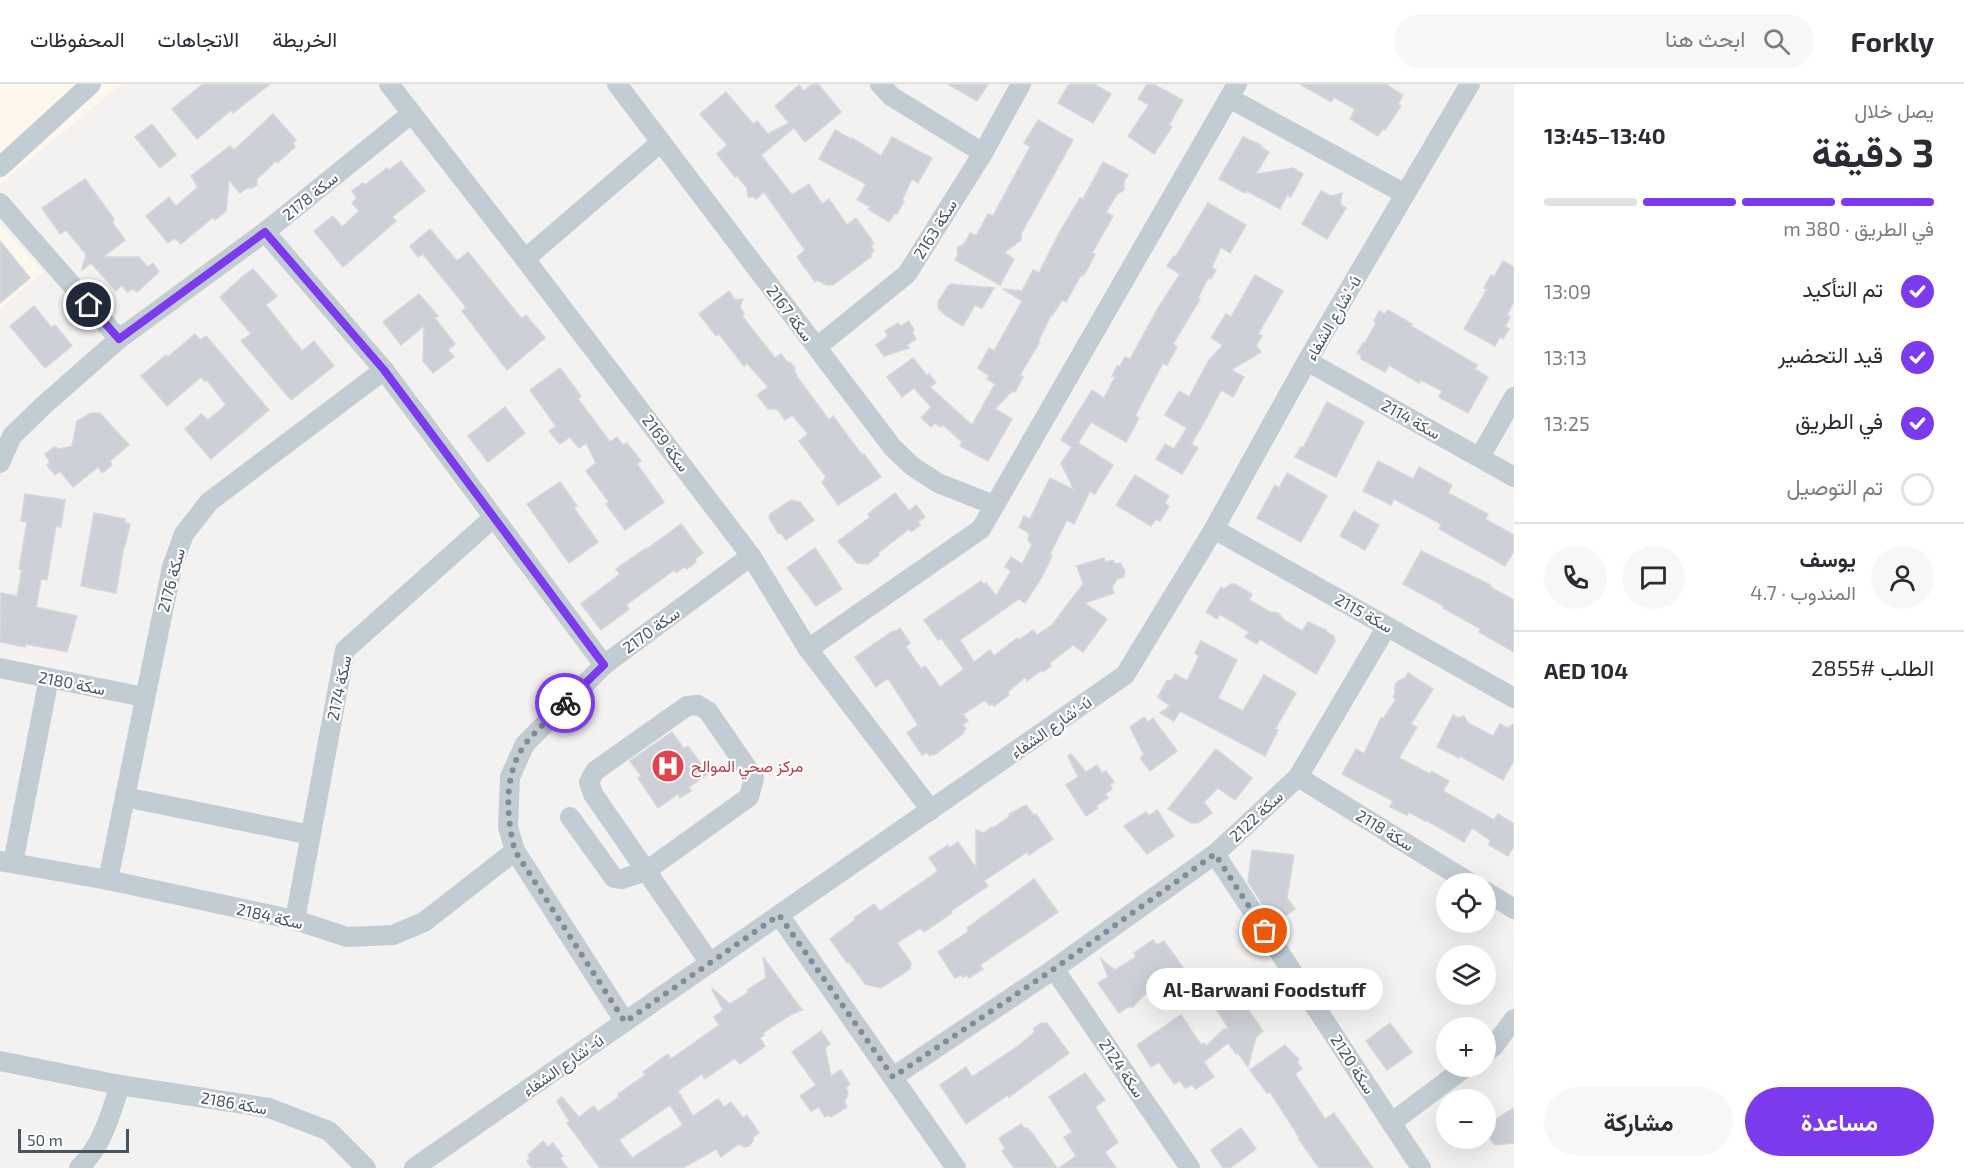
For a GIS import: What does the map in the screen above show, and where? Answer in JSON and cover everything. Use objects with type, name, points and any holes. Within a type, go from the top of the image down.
[{"type":"street","points":[[0,167],[91,84]]},
{"type":"street","name":"سكة 2169","points":[[389,84],[752,556],[808,649],[931,810]]},
{"type":"street","name":"سكة 2167","points":[[617,84],[893,448],[912,466],[939,483],[994,505]]},
{"type":"street","points":[[880,84],[891,96],[983,153]]},
{"type":"street","name":"سكة 2163","points":[[817,347],[907,274],[983,153],[1021,84]]},
{"type":"street","name":"شارع الشفاء'-ú","points":[[414,1168],[1125,675],[1214,529],[1307,361],[1470,84]]},
{"type":"street","points":[[808,649],[981,529],[1233,91],[1405,194]]},
{"type":"street","name":"سكة 2178","points":[[0,463],[12,436],[119,339],[265,232],[411,114]]},
{"type":"street","points":[[525,259],[661,142]]},
{"type":"street","points":[[0,203],[119,339]]},
{"type":"street","points":[[265,232],[384,370],[604,665]]},
{"type":"street","name":"سكة 2114","points":[[1307,361],[1514,477]]},
{"type":"street","name":"سكة 2176","points":[[108,880],[172,567],[184,534],[209,501],[384,370]]},
{"type":"street","points":[[1480,458],[1514,397]]},
{"type":"street","name":"سكة 2174","points":[[295,920],[345,650],[493,518]]},
{"type":"street","name":"سكة 2115","points":[[1214,529],[1514,698]]},
{"type":"street","name":"سكة 2170","points":[[625,1022],[515,851],[508,827],[510,777],[525,744],[604,665],[752,556]]},
{"type":"street","name":"سكة 2122","points":[[893,1077],[1054,969],[1215,854],[1298,777],[1387,626]]},
{"type":"street","name":"سكة 2180","points":[[0,669],[144,697]]},
{"type":"street","points":[[6,862],[49,678]]},
{"type":"street","points":[[570,817],[614,878],[622,879],[646,871],[749,797],[754,778],[708,711],[698,705],[687,706],[595,771],[589,783],[592,794],[646,871],[710,963]]},
{"type":"street","name":"سكة 2118","points":[[1298,777],[1454,873]]},
{"type":"street","points":[[125,797],[311,835]]},
{"type":"street","name":"سكة 2184","points":[[6,862],[108,880],[295,920],[347,937],[393,935],[424,922],[515,851]]},
{"type":"street","name":"سكة 2120","points":[[1215,854],[1421,1168]]},
{"type":"street","points":[[1496,898],[1514,909]]},
{"type":"street","points":[[779,915],[956,1168]]},
{"type":"street","name":"سكة 2124","points":[[1054,969],[1190,1168]]},
{"type":"street","points":[[1496,1043],[1514,1019]]},
{"type":"street","name":"سكة 2186","points":[[0,1061],[120,1085],[269,1108],[329,1131],[366,1168]]},
{"type":"street","points":[[1391,1123],[1452,1077]]},
{"type":"street","points":[[79,1168],[100,1142],[120,1085]]},
{"type":"shaded area","points":[[0,84],[122,84],[0,184]]},
{"type":"shaded area","points":[[0,224],[43,272],[0,309]]},
{"type":"building","points":[[203,84],[270,84],[233,113],[231,110],[197,139],[172,109]]},
{"type":"building","points":[[812,84],[818,84],[841,112],[805,142],[794,128],[761,155],[792,195],[809,184],[822,204],[829,199],[847,225],[856,218],[874,243],[871,245],[874,251],[870,254],[872,256],[833,285],[826,285],[818,280],[815,282],[797,257],[805,250],[764,192],[756,199],[748,197],[747,188],[717,154],[727,145],[700,114],[726,92],[753,124],[757,121],[768,134],[789,123],[775,106],[799,85],[804,91]]},
{"type":"building","points":[[948,84],[988,84],[977,101]]},
{"type":"building","points":[[1069,84],[1094,84],[1111,94],[1093,123],[1058,103]]},
{"type":"building","points":[[1147,84],[1153,84],[1183,100],[1169,125],[1172,127],[1154,154],[1128,136],[1149,105],[1138,99]]},
{"type":"building","points":[[1300,84],[1385,84],[1403,95],[1398,104],[1401,106],[1385,130],[1383,129],[1378,136],[1350,119],[1355,109],[1334,97],[1331,102]]},
{"type":"building","points":[[273,114],[296,140],[293,143],[295,147],[257,179],[257,185],[252,188],[247,188],[240,193],[229,180],[226,211],[215,220],[212,218],[181,244],[175,238],[168,243],[146,216],[169,197],[176,206],[198,187],[191,176],[230,146],[234,150]]},
{"type":"building","points":[[1038,120],[1073,140],[1021,234],[1021,240],[1004,253],[1014,259],[1000,285],[955,260],[958,255],[957,248],[965,243],[970,233],[976,236],[988,214],[993,216],[1030,147],[1024,143]]},
{"type":"building","points":[[152,124],[176,155],[160,168],[135,137]]},
{"type":"building","points":[[835,130],[881,156],[892,137],[932,158],[918,183],[912,179],[902,200],[904,201],[897,214],[894,214],[889,222],[868,209],[871,207],[857,200],[866,184],[819,159]]},
{"type":"building","points":[[1243,137],[1261,145],[1269,152],[1256,174],[1293,168],[1303,174],[1291,197],[1287,195],[1280,209],[1219,179]]},
{"type":"building","points":[[401,161],[425,191],[392,217],[396,221],[343,267],[314,231],[333,216],[342,227],[359,211],[352,203],[357,198],[352,191]]},
{"type":"building","points":[[1103,162],[1128,175],[1124,181],[1124,190],[1117,194],[1106,212],[1113,216],[1092,253],[1095,254],[1088,268],[1083,276],[1081,275],[1066,302],[1062,300],[1051,315],[1039,343],[1020,375],[1023,377],[1015,392],[1012,391],[995,409],[1012,419],[988,461],[960,446],[962,442],[943,425],[940,427],[935,423],[931,427],[921,418],[931,407],[914,388],[902,397],[887,377],[913,358],[927,376],[929,374],[936,383],[930,387],[972,425],[995,384],[987,379],[989,376],[978,368],[989,348],[994,351],[1022,301],[1003,289],[1022,291],[1033,270],[1039,273],[1059,233],[1080,198],[1083,199]]},
{"type":"building","points":[[85,179],[114,219],[112,222],[125,240],[103,257],[139,257],[148,267],[153,263],[159,272],[137,292],[133,289],[127,292],[122,285],[116,291],[91,263],[82,270],[86,254],[66,230],[60,234],[42,208]]},
{"type":"building","points":[[1321,191],[1331,196],[1342,193],[1340,204],[1346,208],[1327,239],[1302,224]]},
{"type":"building","points":[[1208,203],[1246,225],[1230,253],[1221,247],[1212,267],[1216,270],[1211,279],[1208,278],[1198,298],[1200,299],[1173,344],[1177,347],[1167,365],[1163,363],[1135,416],[1139,418],[1126,442],[1091,422],[1078,443],[1113,465],[1095,494],[1090,491],[1074,524],[1067,520],[1050,554],[1052,556],[1042,577],[1025,603],[1019,599],[960,640],[974,662],[990,650],[994,656],[1017,638],[1019,640],[1033,630],[1037,635],[1052,625],[1083,584],[1077,566],[1104,558],[1105,562],[1113,560],[1115,564],[1120,563],[1125,571],[1124,577],[1117,579],[1112,588],[1114,593],[1085,603],[1107,619],[1083,652],[1073,645],[1050,663],[1051,666],[1043,672],[1042,670],[1027,681],[1025,677],[1008,692],[1009,695],[994,706],[989,705],[985,700],[963,714],[968,721],[963,725],[966,729],[964,733],[934,755],[930,756],[927,752],[922,755],[907,733],[918,725],[888,678],[876,687],[855,657],[900,628],[910,643],[906,647],[921,669],[925,666],[940,687],[964,669],[941,638],[938,640],[924,620],[981,581],[984,585],[986,583],[996,596],[1011,571],[1005,567],[1011,557],[1022,564],[1032,545],[1028,540],[1029,533],[1019,527],[1024,516],[1030,519],[1050,478],[1074,490],[1061,463],[1072,447],[1061,440],[1092,390],[1104,398],[1115,377],[1112,376],[1117,366],[1120,366],[1125,357],[1130,359],[1180,274],[1167,266],[1176,256]]},
{"type":"building","points":[[430,229],[457,261],[468,252],[522,319],[526,315],[545,338],[507,370],[462,311],[466,307],[423,254],[418,257],[410,246]]},
{"type":"building","points":[[0,241],[30,278],[0,303]]},
{"type":"building","points":[[1503,261],[1514,267],[1514,301],[1507,315],[1510,317],[1505,326],[1509,329],[1503,339],[1500,337],[1495,346],[1464,329],[1487,289],[1484,288],[1491,275],[1494,277]]},
{"type":"building","points":[[253,269],[277,296],[266,305],[302,351],[314,341],[334,366],[291,400],[241,341],[251,334],[220,297]]},
{"type":"building","points":[[1255,275],[1283,291],[1258,334],[1262,336],[1256,346],[1261,352],[1231,370],[1244,377],[1233,397],[1221,390],[1191,444],[1198,448],[1182,474],[1156,459],[1165,444],[1174,449],[1187,428],[1165,415],[1179,391],[1189,397],[1209,360],[1223,345],[1211,338],[1226,314],[1231,317]]},
{"type":"building","points":[[951,284],[994,288],[982,308],[975,305],[963,326],[938,308],[938,302]]},
{"type":"building","points":[[729,291],[735,300],[743,299],[740,307],[744,314],[742,316],[775,358],[781,354],[787,362],[790,362],[798,378],[829,420],[833,416],[881,477],[838,505],[822,482],[826,477],[799,441],[808,434],[792,415],[785,420],[777,409],[768,409],[757,395],[768,387],[747,363],[744,366],[719,334],[716,336],[699,314]]},
{"type":"building","points":[[419,294],[438,316],[435,318],[455,344],[448,350],[454,357],[433,373],[423,361],[424,326],[401,345],[383,322]]},
{"type":"building","points":[[34,306],[51,327],[55,325],[72,346],[45,368],[10,326]]},
{"type":"building","points":[[1388,310],[1477,365],[1475,369],[1488,377],[1468,413],[1439,397],[1442,391],[1421,380],[1419,383],[1389,365],[1385,372],[1361,359],[1362,356],[1357,353],[1376,323],[1374,321],[1379,311],[1385,314]]},
{"type":"building","points":[[909,321],[916,339],[907,345],[909,348],[884,356],[876,345],[888,336],[885,331],[898,323],[901,326]]},
{"type":"building","points":[[195,334],[200,340],[206,336],[269,410],[211,459],[185,429],[201,414],[208,420],[226,405],[207,380],[205,382],[201,377],[167,406],[141,376]]},
{"type":"building","points":[[560,368],[581,396],[578,399],[610,442],[617,437],[623,445],[627,443],[641,461],[637,464],[664,502],[625,530],[606,504],[609,502],[586,471],[596,463],[586,443],[579,448],[570,437],[560,444],[549,431],[556,426],[530,390]]},
{"type":"building","points":[[1327,402],[1364,422],[1336,477],[1295,457],[1301,447],[1303,448]]},
{"type":"building","points":[[505,407],[525,433],[488,462],[468,436]]},
{"type":"building","points":[[91,413],[100,413],[129,445],[110,461],[112,465],[102,473],[98,467],[73,487],[60,471],[55,475],[47,465],[50,462],[45,454],[54,447],[60,449],[72,446],[77,421]]},
{"type":"building","points":[[1378,461],[1413,479],[1419,467],[1452,485],[1448,493],[1488,514],[1485,519],[1514,535],[1514,551],[1505,566],[1439,529],[1441,524],[1394,499],[1391,505],[1363,491]]},
{"type":"building","points":[[1287,473],[1327,496],[1301,542],[1257,518],[1275,485],[1279,488]]},
{"type":"building","points":[[1135,475],[1169,496],[1165,503],[1169,506],[1160,521],[1156,519],[1151,526],[1116,505]]},
{"type":"building","points":[[560,482],[577,506],[574,508],[598,542],[569,563],[527,504]]},
{"type":"building","points":[[895,493],[909,511],[916,505],[925,517],[918,522],[920,525],[911,532],[909,529],[878,553],[879,555],[868,564],[857,563],[838,541],[870,517],[868,514]]},
{"type":"building","points":[[25,494],[65,500],[61,527],[56,526],[47,580],[41,579],[36,607],[77,616],[67,652],[26,644],[25,647],[0,642],[1,593],[17,596],[22,570],[19,569],[27,522],[21,521]]},
{"type":"building","points":[[791,500],[800,502],[814,520],[786,540],[782,534],[778,533],[769,518],[770,514]]},
{"type":"building","points":[[1354,511],[1379,525],[1365,550],[1340,536]]},
{"type":"building","points":[[94,513],[125,519],[125,523],[130,524],[116,593],[81,586]]},
{"type":"building","points":[[681,524],[703,553],[687,569],[684,567],[676,573],[674,570],[626,605],[629,609],[601,630],[581,604],[620,574],[616,569]]},
{"type":"building","points":[[815,548],[842,589],[816,606],[787,568]]},
{"type":"building","points":[[1421,551],[1491,585],[1490,587],[1514,600],[1514,652],[1479,632],[1481,629],[1443,608],[1444,606],[1403,584]]},
{"type":"building","points":[[1231,584],[1252,594],[1249,600],[1270,612],[1278,613],[1284,620],[1302,631],[1308,622],[1334,636],[1335,641],[1316,674],[1260,639],[1257,644],[1245,637],[1249,632],[1220,614],[1217,619],[1206,612],[1221,587],[1224,589]]},
{"type":"building","points":[[1201,641],[1237,660],[1218,698],[1243,711],[1264,675],[1296,693],[1275,729],[1278,730],[1265,756],[1180,711],[1174,721],[1160,713],[1170,706],[1158,697],[1167,680],[1171,681],[1175,674],[1187,681],[1199,656],[1195,653]]},
{"type":"building","points":[[1408,673],[1433,689],[1411,724],[1417,727],[1399,758],[1449,781],[1443,791],[1494,820],[1498,814],[1514,824],[1514,846],[1508,856],[1489,845],[1490,840],[1472,828],[1464,842],[1426,820],[1390,807],[1393,801],[1342,774],[1356,749],[1364,754],[1381,718],[1384,718],[1396,699],[1393,697],[1395,685]]},
{"type":"building","points":[[1453,715],[1458,718],[1464,716],[1468,723],[1493,736],[1500,724],[1507,728],[1514,724],[1514,760],[1503,780],[1460,756],[1459,758],[1437,747]]},
{"type":"building","points":[[1144,717],[1148,722],[1153,718],[1177,751],[1150,771],[1140,758],[1144,755],[1130,727]]},
{"type":"building","name":"مركز صحي الموالح","points":[[672,732],[684,749],[688,746],[708,774],[689,787],[691,791],[680,798],[678,794],[658,808],[638,778],[641,776],[630,761]]},
{"type":"building","points":[[1216,749],[1252,778],[1235,800],[1218,788],[1204,802],[1212,813],[1198,823],[1191,823],[1168,809]]},
{"type":"building","points":[[1071,754],[1086,772],[1097,765],[1102,773],[1106,771],[1114,782],[1110,785],[1112,789],[1105,794],[1108,798],[1086,816],[1066,785],[1078,777],[1068,756]]},
{"type":"building","points":[[1026,805],[1034,815],[1036,814],[1053,839],[1029,855],[1027,852],[984,881],[988,886],[924,932],[920,928],[897,943],[911,963],[910,969],[881,988],[865,984],[830,939],[874,904],[880,911],[938,871],[929,858],[948,845],[949,848],[958,842],[976,868],[976,830],[983,833],[993,828],[1010,816],[1009,814]]},
{"type":"building","points":[[1157,810],[1174,836],[1147,854],[1124,826],[1146,812],[1149,816]]},
{"type":"building","points":[[1252,850],[1294,855],[1287,898],[1295,909],[1275,923],[1248,882]]},
{"type":"building","points":[[1034,879],[1058,912],[980,965],[983,969],[969,978],[967,975],[963,977],[961,975],[955,978],[938,952],[969,931],[967,928]]},
{"type":"building","points":[[1153,940],[1157,945],[1164,941],[1198,989],[1195,992],[1175,975],[1143,996],[1133,1007],[1128,1007],[1119,1013],[1098,983],[1108,977],[1101,959],[1115,970],[1136,957],[1134,953]]},
{"type":"building","points":[[763,957],[802,1010],[763,1033],[764,1035],[760,1038],[765,1046],[740,1064],[735,1058],[705,1079],[702,1074],[678,1091],[693,1116],[718,1099],[724,1107],[731,1102],[743,1118],[747,1115],[759,1133],[753,1137],[749,1146],[744,1147],[739,1144],[721,1157],[716,1149],[683,1168],[600,1168],[567,1123],[569,1121],[557,1101],[562,1097],[579,1117],[594,1106],[598,1112],[645,1075],[643,1072],[668,1054],[671,1059],[719,1025],[714,1017],[723,1010],[713,989],[730,1004],[766,978]],"holes":[[[670,1105],[683,1125],[632,1158],[619,1140]]]},
{"type":"building","points":[[1231,972],[1248,997],[1242,1001],[1263,1031],[1256,1037],[1248,1067],[1228,1043],[1204,1062],[1214,1077],[1196,1089],[1192,1085],[1185,1088],[1180,1081],[1174,1084],[1159,1062],[1151,1067],[1137,1045],[1181,1015],[1201,1045],[1204,1043],[1206,1046],[1224,1029],[1229,1029],[1204,990]]},
{"type":"building","points":[[1041,1023],[1047,1023],[1069,1053],[1009,1097],[1008,1095],[966,1124],[940,1085],[966,1067],[972,1077],[1018,1046],[1035,1032],[1033,1029]]},
{"type":"building","points":[[1390,1023],[1412,1052],[1387,1070],[1366,1041]]},
{"type":"building","points":[[821,1031],[830,1044],[825,1048],[831,1076],[841,1070],[850,1084],[846,1088],[848,1093],[844,1101],[847,1107],[831,1117],[829,1115],[825,1117],[819,1107],[811,1111],[800,1096],[816,1085],[792,1052]]},
{"type":"building","points":[[1285,1045],[1299,1060],[1297,1062],[1302,1069],[1295,1074],[1325,1119],[1334,1113],[1373,1168],[1319,1168],[1270,1092],[1267,1093],[1250,1070]]},
{"type":"building","points":[[1085,1073],[1105,1100],[1095,1107],[1118,1142],[1105,1152],[1116,1168],[1059,1168],[1076,1156],[1064,1137],[1072,1132],[1049,1097]]},
{"type":"building","points":[[1514,1108],[1514,1143],[1496,1145],[1496,1119]]},
{"type":"building","points":[[1021,1124],[1033,1134],[1057,1168],[1014,1168],[1002,1151],[1005,1148],[999,1138]]},
{"type":"building","points":[[1241,1128],[1256,1149],[1230,1168],[1223,1168],[1211,1150]]},
{"type":"building","points":[[543,1141],[548,1147],[553,1143],[563,1156],[560,1158],[567,1168],[532,1168],[527,1161],[530,1158],[528,1155]]},
{"type":"way so far","points":[[565,703],[525,744],[517,760],[510,777],[508,827],[515,851],[625,1022],[779,915],[893,1077],[1054,969],[1215,854],[1265,931]]},
{"type":"place","name":"مركز صحي الموالح","points":[[668,766]]},
{"type":"place","name":"Al-Barwani Foodstuff","points":[[1265,931]]},
{"type":"route","points":[[89,305],[119,339],[265,232],[384,370],[604,665],[565,703]]}]
